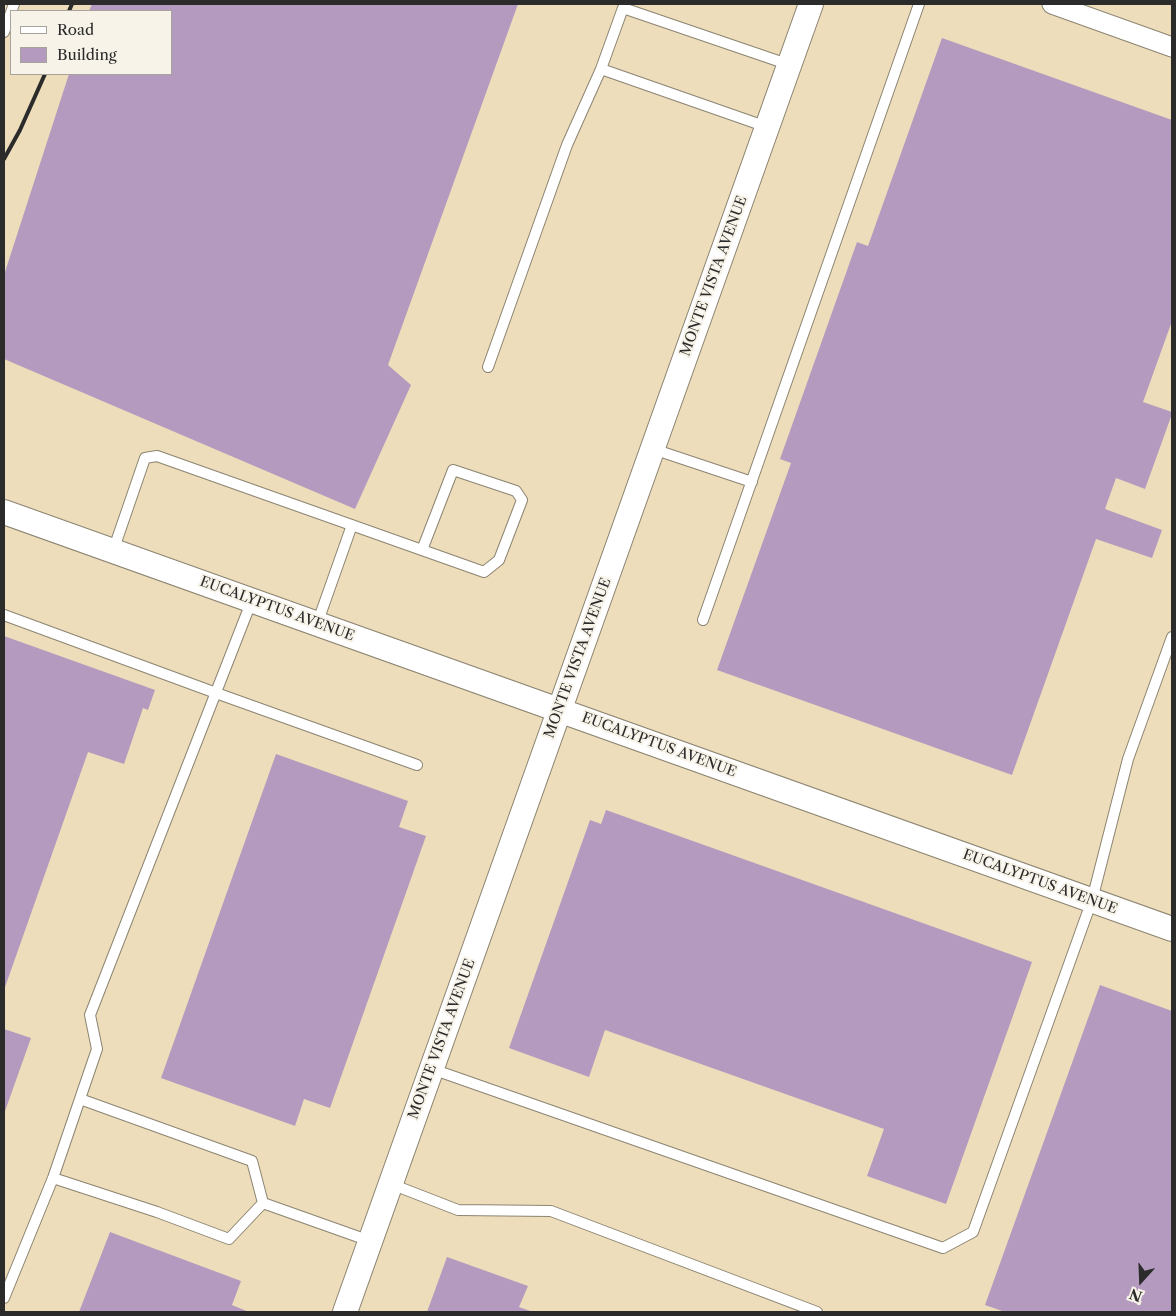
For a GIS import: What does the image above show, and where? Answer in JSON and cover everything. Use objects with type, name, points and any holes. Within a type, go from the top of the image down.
[{"type":"street","name":"MONTE VISTA AVENUE","points":[[345,1312],[811,4]]},
{"type":"street","points":[[1052,4],[1172,47]]},
{"type":"street","name":"EUCALYPTUS AVENUE","points":[[4,512],[1172,929]]},
{"type":"lane","points":[[703,620],[919,4]]},
{"type":"lane","points":[[488,367],[567,145],[601,69],[624,6],[790,65]]},
{"type":"lane","points":[[4,32],[10,15]]},
{"type":"lane","points":[[601,69],[767,127]]},
{"type":"lane","points":[[652,449],[752,482]]},
{"type":"lane","points":[[112,551],[145,458],[157,456],[484,572],[499,560],[522,500],[516,491],[453,470],[422,550]]},
{"type":"lane","points":[[317,624],[352,525]]},
{"type":"lane","points":[[4,1298],[52,1178],[97,1049],[90,1014],[252,600]]},
{"type":"lane","points":[[4,615],[417,765]]},
{"type":"lane","points":[[432,1069],[943,1248],[974,1232],[1092,900],[1128,758],[1172,637]]},
{"type":"lane","points":[[80,1100],[252,1161],[263,1203]]},
{"type":"lane","points":[[52,1178],[157,1212],[229,1239],[263,1203]]},
{"type":"lane","points":[[391,1184],[458,1210],[551,1211],[817,1312]]},
{"type":"lane","points":[[263,1203],[370,1241]]},
{"type":"building","points":[[92,4],[518,4],[388,365],[411,385],[355,509],[4,359],[4,275],[69,75],[172,75],[172,10],[89,10]]},
{"type":"building","points":[[942,38],[1172,120],[1172,321],[1143,402],[1172,412],[1172,414],[1145,489],[1116,478],[1105,509],[1162,530],[1152,558],[1096,539],[1012,775],[717,670],[791,463],[780,459],[857,242],[868,246]]},
{"type":"building","points":[[4,636],[155,690],[148,710],[143,708],[124,764],[88,752],[4,990]]},
{"type":"building","points":[[276,754],[408,801],[399,827],[426,836],[330,1108],[304,1099],[295,1126],[161,1078]]},
{"type":"building","points":[[606,810],[1032,962],[946,1204],[867,1176],[884,1129],[605,1030],[589,1077],[509,1048],[590,820],[601,824]]},
{"type":"building","points":[[1100,985],[1172,1011],[1172,1312],[1005,1312],[985,1305]]},
{"type":"building","points":[[4,1029],[31,1038],[4,1114]]},
{"type":"building","points":[[110,1232],[241,1281],[232,1305],[249,1312],[79,1312]]},
{"type":"building","points":[[447,1257],[528,1286],[519,1307],[533,1312],[427,1312]]},
{"type":"railway","points":[[69,10],[72,4]]},
{"type":"railway","points":[[4,159],[20,130],[45,75]]}]
